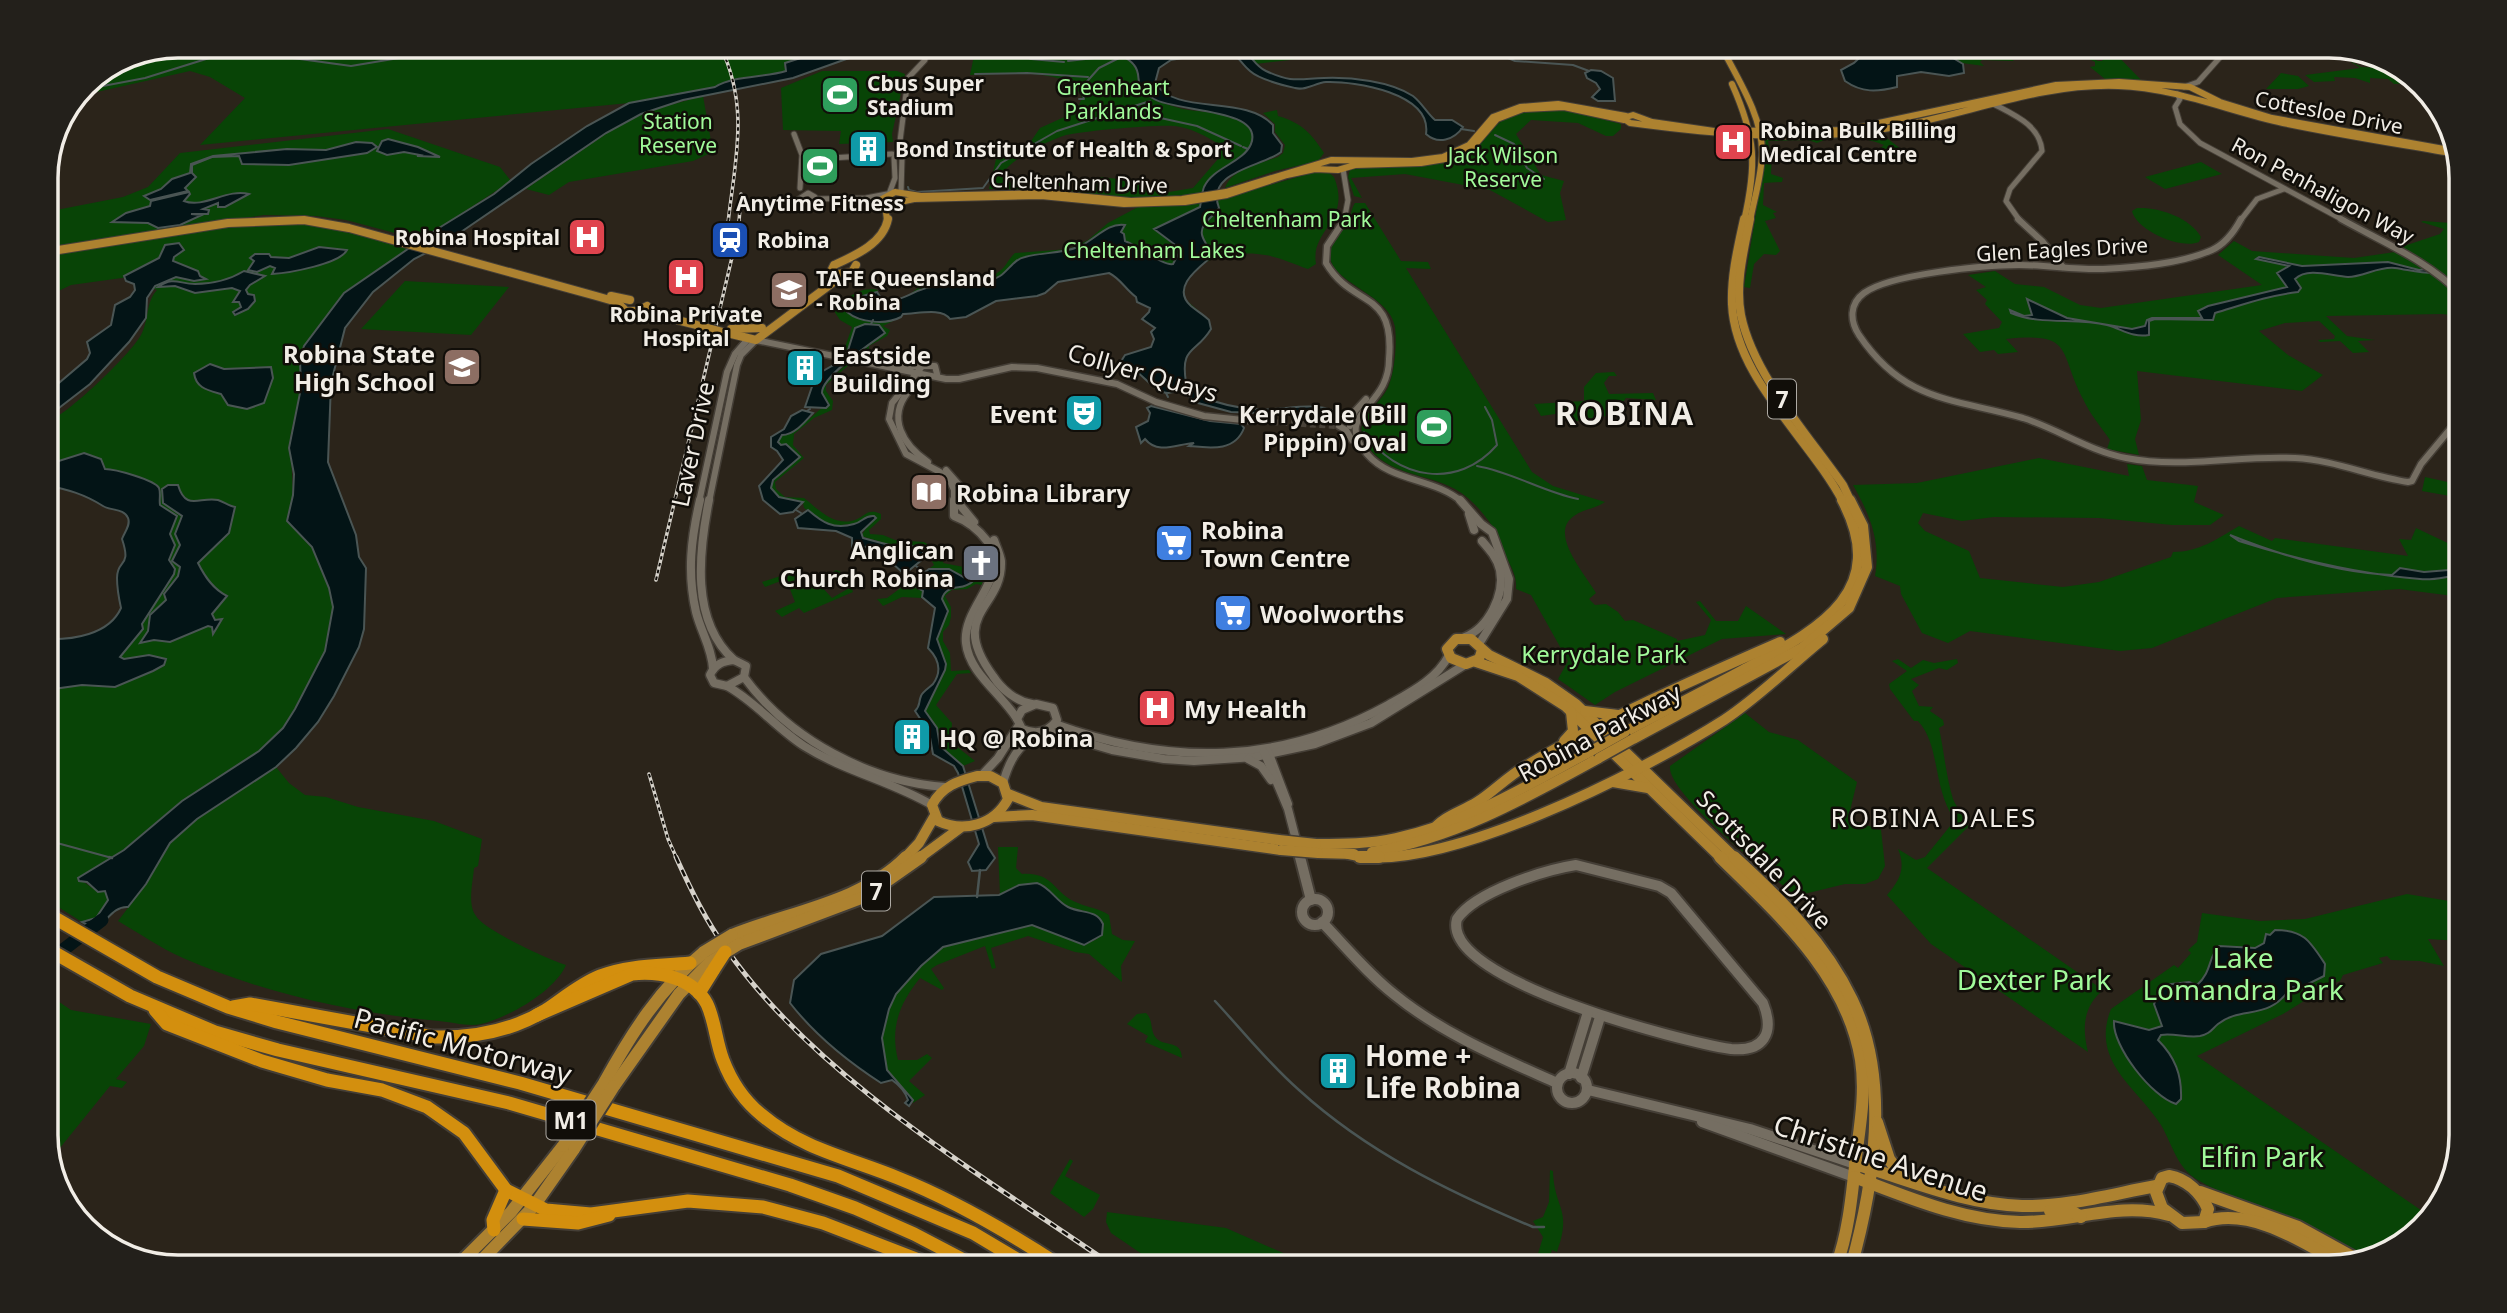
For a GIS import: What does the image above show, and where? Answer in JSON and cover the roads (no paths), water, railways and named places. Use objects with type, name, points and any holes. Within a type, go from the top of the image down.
[{"type":"highway","name":"Pacific Motorway","points":[[58,920],[184,990],[230,1008],[321,1034],[427,1058],[816,1169],[973,1233],[1009,1255]]},
{"type":"highway","points":[[686,985],[709,961],[721,962],[725,952]]},
{"type":"highway","name":"Pacific Motorway","points":[[58,955],[153,1007],[247,1042],[509,1103],[790,1185],[855,1208],[953,1255]]},
{"type":"highway","points":[[537,1015],[587,982],[608,973],[641,966],[690,963]]},
{"type":"highway","points":[[230,1008],[250,1004],[449,1038],[488,1033],[556,1010],[620,977],[649,973],[686,985],[711,1010],[720,1051],[730,1075],[748,1101],[774,1125],[806,1144],[897,1178],[967,1210],[1041,1255]]},
{"type":"highway","points":[[153,1007],[167,1024],[262,1061],[327,1080],[382,1090],[427,1107],[464,1133],[506,1190],[528,1203],[554,1212],[578,1215],[654,1204],[700,1201],[783,1210],[902,1255]]},
{"type":"highway","points":[[494,1230],[493,1220],[506,1190]]},
{"type":"highway","points":[[523,1220],[589,1222],[598,1221],[618,1210]]},
{"type":"main road","name":"Robina Parkway","points":[[1629,736],[1811,632],[1831,614],[1846,594],[1857,561],[1857,542],[1851,515],[1842,494],[1759,378],[1736,329],[1732,295],[1752,173],[1755,133],[1720,58]]},
{"type":"main road","name":"Robina Parkway","points":[[990,819],[1032,815],[1348,854],[1398,849],[1449,835],[1595,754],[1802,648],[1842,616],[1858,594],[1865,572],[1867,544],[1853,498],[1766,376],[1744,329],[1740,288],[1762,155],[1726,58]]},
{"type":"main road","points":[[1625,118],[1566,105],[1528,105],[1493,117],[1469,145],[1443,157],[1419,160],[1341,160],[1345,168],[1428,163],[1451,158],[1473,147],[1500,117],[1529,108],[1571,108],[1625,118],[1638,120],[1708,133],[1772,133],[1856,129],[2086,86],[2179,90],[2198,95]]},
{"type":"main road","points":[[2179,90],[2198,95]]},
{"type":"main road","name":"Cottesloe Drive","points":[[2198,95],[2280,120],[2446,151]]},
{"type":"main road","points":[[1738,133],[1772,133]]},
{"type":"main road","name":"Cheltenham Drive","points":[[1226,194],[1325,162],[1341,160]]},
{"type":"main road","points":[[1325,162],[1325,167],[1333,170]]},
{"type":"main road","name":"Cheltenham Drive","points":[[886,198],[1041,196],[1124,204],[1193,200],[1226,194],[1296,173],[1345,168]]},
{"type":"main road","points":[[844,261],[861,252],[883,232],[888,212],[886,198]]},
{"type":"main road","points":[[844,261],[856,265],[887,234],[895,209],[902,198]]},
{"type":"main road","points":[[58,249],[248,221],[304,220],[338,225],[449,254],[607,299],[628,312],[638,311],[698,323],[754,338]]},
{"type":"main road","points":[[449,254],[630,300],[643,299],[648,302],[647,306]]},
{"type":"main road","name":"Laver Drive","points":[[754,338],[762,328],[827,278],[834,265],[844,261]]},
{"type":"main road","name":"Laver Drive","points":[[754,338],[843,275],[854,271],[856,265]]},
{"type":"main road","points":[[831,271],[843,275]]},
{"type":"main road","points":[[622,307],[630,300]]},
{"type":"main road","points":[[638,311],[647,306],[698,323]]},
{"type":"main road","points":[[726,330],[762,328]]},
{"type":"main road","points":[[1432,831],[1439,822],[1477,802],[1520,769],[1618,715],[1678,685],[1797,634],[1811,632]]},
{"type":"main road","points":[[1348,854],[1366,859],[1440,848],[1576,800],[1660,757],[1732,714],[1823,642],[1824,633]]},
{"type":"main road","points":[[1462,638],[1481,647],[1482,656],[1471,663],[1455,661],[1448,655],[1449,643],[1462,638]]},
{"type":"main road","name":"Scottsdale Drive","points":[[1481,647],[1489,656],[1546,683],[1584,711],[1594,728]]},
{"type":"main road","name":"Scottsdale Drive","points":[[1471,663],[1500,668],[1531,683],[1594,728],[1636,769],[1660,785],[1792,913],[1837,972],[1855,1007],[1873,1063],[1875,1118],[1869,1183],[1855,1255]]},
{"type":"main road","points":[[1584,711],[1618,715]]},
{"type":"main road","points":[[1562,745],[1573,731],[1571,712]]},
{"type":"main road","name":"Robina Parkway","points":[[1317,849],[1432,831],[1595,754]]},
{"type":"main road","points":[[1660,757],[1660,785]]},
{"type":"main road","name":"Scottsdale Drive","points":[[1636,769],[1649,789],[1792,928],[1807,946],[1836,994],[1854,1039],[1863,1081],[1855,1171],[1840,1255]]},
{"type":"main road","points":[[951,784],[977,776]]},
{"type":"main road","name":"7","points":[[977,776],[1005,789]]},
{"type":"main road","points":[[1613,782],[1649,789]]},
{"type":"main road","name":"7","points":[[528,1203],[569,1148],[609,1084],[624,1046],[686,985],[690,963],[709,961],[735,940],[872,881],[919,843],[928,832],[938,792],[951,784]]},
{"type":"main road","name":"Robina Parkway","points":[[1005,789],[1041,807],[1280,845]]},
{"type":"main road","points":[[990,819],[1004,807],[1005,789]]},
{"type":"main road","points":[[933,811],[945,825],[964,827]]},
{"type":"main road","name":"7","points":[[725,952],[735,940],[866,896],[898,876],[937,842],[964,827],[990,819]]},
{"type":"main road","points":[[1875,1118],[1894,1171],[1907,1180]]},
{"type":"main road","name":"Christine Avenue","points":[[1855,1171],[1870,1168],[1950,1194],[1998,1204],[2043,1206],[2157,1186]]},
{"type":"main road","name":"Christine Avenue","points":[[1855,1171],[1869,1183],[1941,1207],[1992,1219],[2041,1222],[2132,1207],[2169,1215]]},
{"type":"main road","points":[[2325,1255],[2290,1237],[2247,1221],[2223,1216],[2190,1225],[2169,1215],[2158,1200],[2157,1186],[2164,1178],[2178,1178],[2200,1192],[2298,1227],[2347,1254]]},
{"type":"main road","points":[[2200,1192],[2208,1209],[2204,1222]]},
{"type":"main road","points":[[488,1255],[523,1220],[528,1203]]},
{"type":"main road","points":[[469,1255],[494,1230],[528,1203]]},
{"type":"main road","points":[[1998,1204],[2037,1212],[2062,1210],[2081,1217]]},
{"type":"street","points":[[815,197],[825,200],[886,198],[895,178],[908,78],[925,58]]},
{"type":"street","points":[[2176,109],[2175,105],[2180,99],[2179,90],[2198,82],[2219,58]]},
{"type":"street","points":[[2176,109],[2182,101],[2198,95],[2198,82]]},
{"type":"street","points":[[1990,103],[2026,124],[2041,139],[2042,151],[2008,191],[2006,201],[2012,213],[2043,242],[2063,267]]},
{"type":"street","name":"Ron Penhaligon Way","points":[[2176,109],[2180,124],[2196,140],[2428,267],[2449,282]]},
{"type":"street","points":[[794,134],[802,160],[800,188]]},
{"type":"street","points":[[802,160],[897,155]]},
{"type":"street","points":[[897,155],[902,198]]},
{"type":"street","points":[[1345,168],[1349,204],[1344,220],[1326,247],[1327,264],[1338,280],[1381,308],[1390,332],[1385,382],[1352,424],[1337,425],[1346,430],[1358,451],[1377,469],[1436,490],[1460,504],[1470,516],[1474,537],[1482,541],[1498,564],[1502,581],[1501,594],[1479,629],[1462,638]]},
{"type":"street","points":[[1333,170],[1342,185],[1345,201],[1340,219],[1322,246],[1322,263],[1334,280],[1372,305],[1381,317],[1385,329],[1380,381],[1355,411],[1352,440]]},
{"type":"street","name":"Glen Eagles Drive","points":[[2284,189],[2250,201],[2225,242],[2211,251],[2108,268],[2012,265],[1887,283],[1867,291],[1857,299],[1852,319],[1860,337],[1884,365],[1898,379],[1922,393],[1965,408],[2029,421],[2101,452],[2133,460],[2161,462],[2315,459],[2408,482],[2412,481],[2421,464],[2449,430]]},
{"type":"street","name":"Collyer Quays","points":[[754,338],[959,379],[1012,368],[1037,368],[1117,384],[1156,402],[1209,417],[1253,419]]},
{"type":"street","name":"Laver Drive","points":[[734,660],[719,647],[708,613],[699,569],[700,544],[737,365],[754,338]]},
{"type":"street","name":"Laver Drive","points":[[713,669],[712,656],[697,616],[691,589],[690,545],[727,372],[735,354],[754,338]]},
{"type":"street","points":[[916,382],[939,376],[934,366],[923,370],[905,388],[890,408],[891,422],[906,454],[948,479],[960,513],[988,541],[995,559],[992,580],[968,618],[965,630],[977,668],[1028,732],[1044,732],[1138,756],[1202,760],[1245,758],[1329,732],[1371,715],[1418,686],[1443,665],[1448,655]]},
{"type":"street","points":[[901,368],[923,370]]},
{"type":"street","points":[[901,368],[906,375],[905,388]]},
{"type":"street","points":[[923,370],[897,409],[898,423],[916,454],[945,470],[957,481],[961,489],[960,513]]},
{"type":"street","points":[[1352,424],[1360,446],[1377,464],[1452,494],[1470,508],[1492,533],[1492,539],[1507,569],[1510,591],[1505,606],[1481,647]]},
{"type":"street","points":[[1474,530],[1485,528]]},
{"type":"street","points":[[1482,541],[1492,539]]},
{"type":"street","points":[[971,648],[998,683],[1018,700],[1040,703],[1053,708],[1057,715],[1055,724],[1026,741],[1010,760],[1005,789]]},
{"type":"street","points":[[933,811],[914,794],[849,770],[802,744],[774,724],[740,691],[714,683],[710,675],[713,669],[722,662],[734,660],[746,666],[744,677],[762,700],[798,730],[860,764],[912,783],[951,784]]},
{"type":"street","points":[[1055,724],[1090,738],[1161,752],[1266,752],[1299,748],[1348,733],[1383,717],[1452,669],[1471,663]]},
{"type":"street","points":[[727,686],[744,677]]},
{"type":"street","points":[[977,776],[998,758],[1022,710],[1032,704]]},
{"type":"street","points":[[1276,767],[1299,748]]},
{"type":"street","points":[[1266,752],[1276,767],[1289,802],[1288,809]]},
{"type":"street","points":[[1266,752],[1277,787],[1288,809],[1311,900]]},
{"type":"street","points":[[1245,758],[1261,766],[1277,787]]},
{"type":"street","points":[[1567,866],[1588,867],[1659,886],[1679,902],[1763,1003],[1769,1020],[1768,1032],[1763,1041],[1750,1049],[1740,1049],[1667,1035],[1588,1012],[1486,964],[1457,937],[1455,928],[1461,914],[1478,899],[1567,866]]},
{"type":"street","points":[[1311,900],[1321,901],[1328,908],[1329,915],[1322,922],[1313,923],[1302,916],[1301,908],[1311,900]]},
{"type":"street","points":[[1322,922],[1377,979],[1425,1017],[1484,1051],[1557,1083]]},
{"type":"street","points":[[1569,1074],[1588,1012]]},
{"type":"street","points":[[1581,1078],[1600,1017]]},
{"type":"street","points":[[1569,1074],[1581,1078],[1588,1090],[1583,1099],[1573,1103],[1561,1097],[1557,1083],[1560,1077],[1569,1074]]},
{"type":"street","name":"Christine Avenue","points":[[1588,1090],[1665,1109],[1855,1171]]},
{"type":"waterway","points":[[99,87],[145,78],[209,58]]},
{"type":"waterway","points":[[293,58],[351,66],[399,58]]},
{"type":"waterway","points":[[1029,58],[1064,62]]},
{"type":"waterway","points":[[1068,61],[1094,58]]},
{"type":"waterway","points":[[1079,99],[1084,99],[1081,88],[1099,68],[1119,58]]},
{"type":"waterway","points":[[1508,58],[1515,61],[1573,65],[1589,71]]},
{"type":"waterway","points":[[975,74],[1027,73],[1088,77]]},
{"type":"waterway","points":[[908,187],[909,190],[917,192],[983,188],[1001,163],[1057,131],[1150,101]]},
{"type":"waterway","points":[[1156,117],[1197,126],[1241,146]]},
{"type":"waterway","points":[[1461,129],[1474,131]]},
{"type":"waterway","points":[[1495,135],[1514,144],[1527,168],[1544,179]]},
{"type":"waterway","points":[[1243,147],[1248,149]]},
{"type":"waterway","points":[[993,156],[1016,153]]},
{"type":"waterway","points":[[871,324],[873,320]]},
{"type":"waterway","points":[[1182,387],[1187,389]]},
{"type":"waterway","points":[[1166,393],[1168,397]]},
{"type":"waterway","points":[[1364,432],[1377,448],[1393,461],[1410,469],[1446,473],[1464,469],[1497,445],[1492,420],[1485,407]]},
{"type":"waterway","points":[[1477,466],[1578,499]]},
{"type":"waterway","points":[[796,510],[801,513]]},
{"type":"waterway","points":[[916,566],[924,572]]},
{"type":"waterway","points":[[58,843],[112,858],[109,857]]},
{"type":"waterway","points":[[977,897],[980,870]]},
{"type":"waterway","points":[[58,954],[102,920]]},
{"type":"waterway","points":[[1215,1001],[1288,1080],[1352,1133],[1440,1185],[1533,1227],[1544,1227]]},
{"type":"tunnel","points":[[1253,421],[1336,426]]},
{"type":"railway","points":[[725,58],[735,90],[738,112],[728,223]]},
{"type":"railway","points":[[739,222],[741,194]]},
{"type":"railway","points":[[656,580],[733,253]]},
{"type":"railway","points":[[649,774],[668,839],[677,859]]},
{"type":"railway","points":[[676,857],[699,905],[727,950],[764,997],[808,1042],[906,1124],[1097,1255]]},
{"type":"place","name":"Cbus Super Stadium","points":[[840,95]]},
{"type":"place","name":"Robina Bulk Billing Medical Centre","points":[[1733,142]]},
{"type":"place","name":"Bond Institute of Health & Sport","points":[[868,149]]},
{"type":"place","name":"Anytime Fitness","points":[[820,166]]},
{"type":"place","name":"Robina Hospital","points":[[587,237]]},
{"type":"place","name":"Robina","points":[[730,240]]},
{"type":"place","name":"Robina Private Hospital","points":[[686,277]]},
{"type":"place","name":"TAFE Queensland - Robina","points":[[789,290]]},
{"type":"place","name":"Robina State High School","points":[[462,367]]},
{"type":"place","name":"Eastside Building","points":[[805,368]]},
{"type":"place","name":"Event","points":[[1084,413]]},
{"type":"place","name":"Kerrydale (Bill Pippin) Oval","points":[[1434,427]]},
{"type":"place","name":"Robina Library","points":[[929,492]]},
{"type":"place","name":"Robina Town Centre","points":[[1174,543]]},
{"type":"place","name":"Anglican Church Robina","points":[[981,563]]},
{"type":"place","name":"Woolworths","points":[[1233,613]]},
{"type":"place","name":"My Health","points":[[1157,708]]},
{"type":"place","name":"HQ @ Robina","points":[[912,737]]},
{"type":"place","name":"Home + Life Robina","points":[[1338,1071]]},
{"type":"district","name":"ROBINA","points":[[1625,412]]},
{"type":"district","name":"ROBINA DALES","points":[[1934,817]]},
{"type":"park label","name":"Greenheart Parklands","points":[[1113,99]]},
{"type":"park label","name":"Station Reserve","points":[[678,133]]},
{"type":"park label","name":"Jack Wilson Reserve","points":[[1503,167]]},
{"type":"park label","name":"Cheltenham Park","points":[[1287,219]]},
{"type":"park label","name":"Cheltenham Lakes","points":[[1154,250]]},
{"type":"park label","name":"Kerrydale Park","points":[[1604,653]]},
{"type":"park label","name":"Lake Lomandra Park","points":[[2243,973]]},
{"type":"park label","name":"Dexter Park","points":[[2034,979]]},
{"type":"park label","name":"Elfin Park","points":[[2262,1156]]}]
